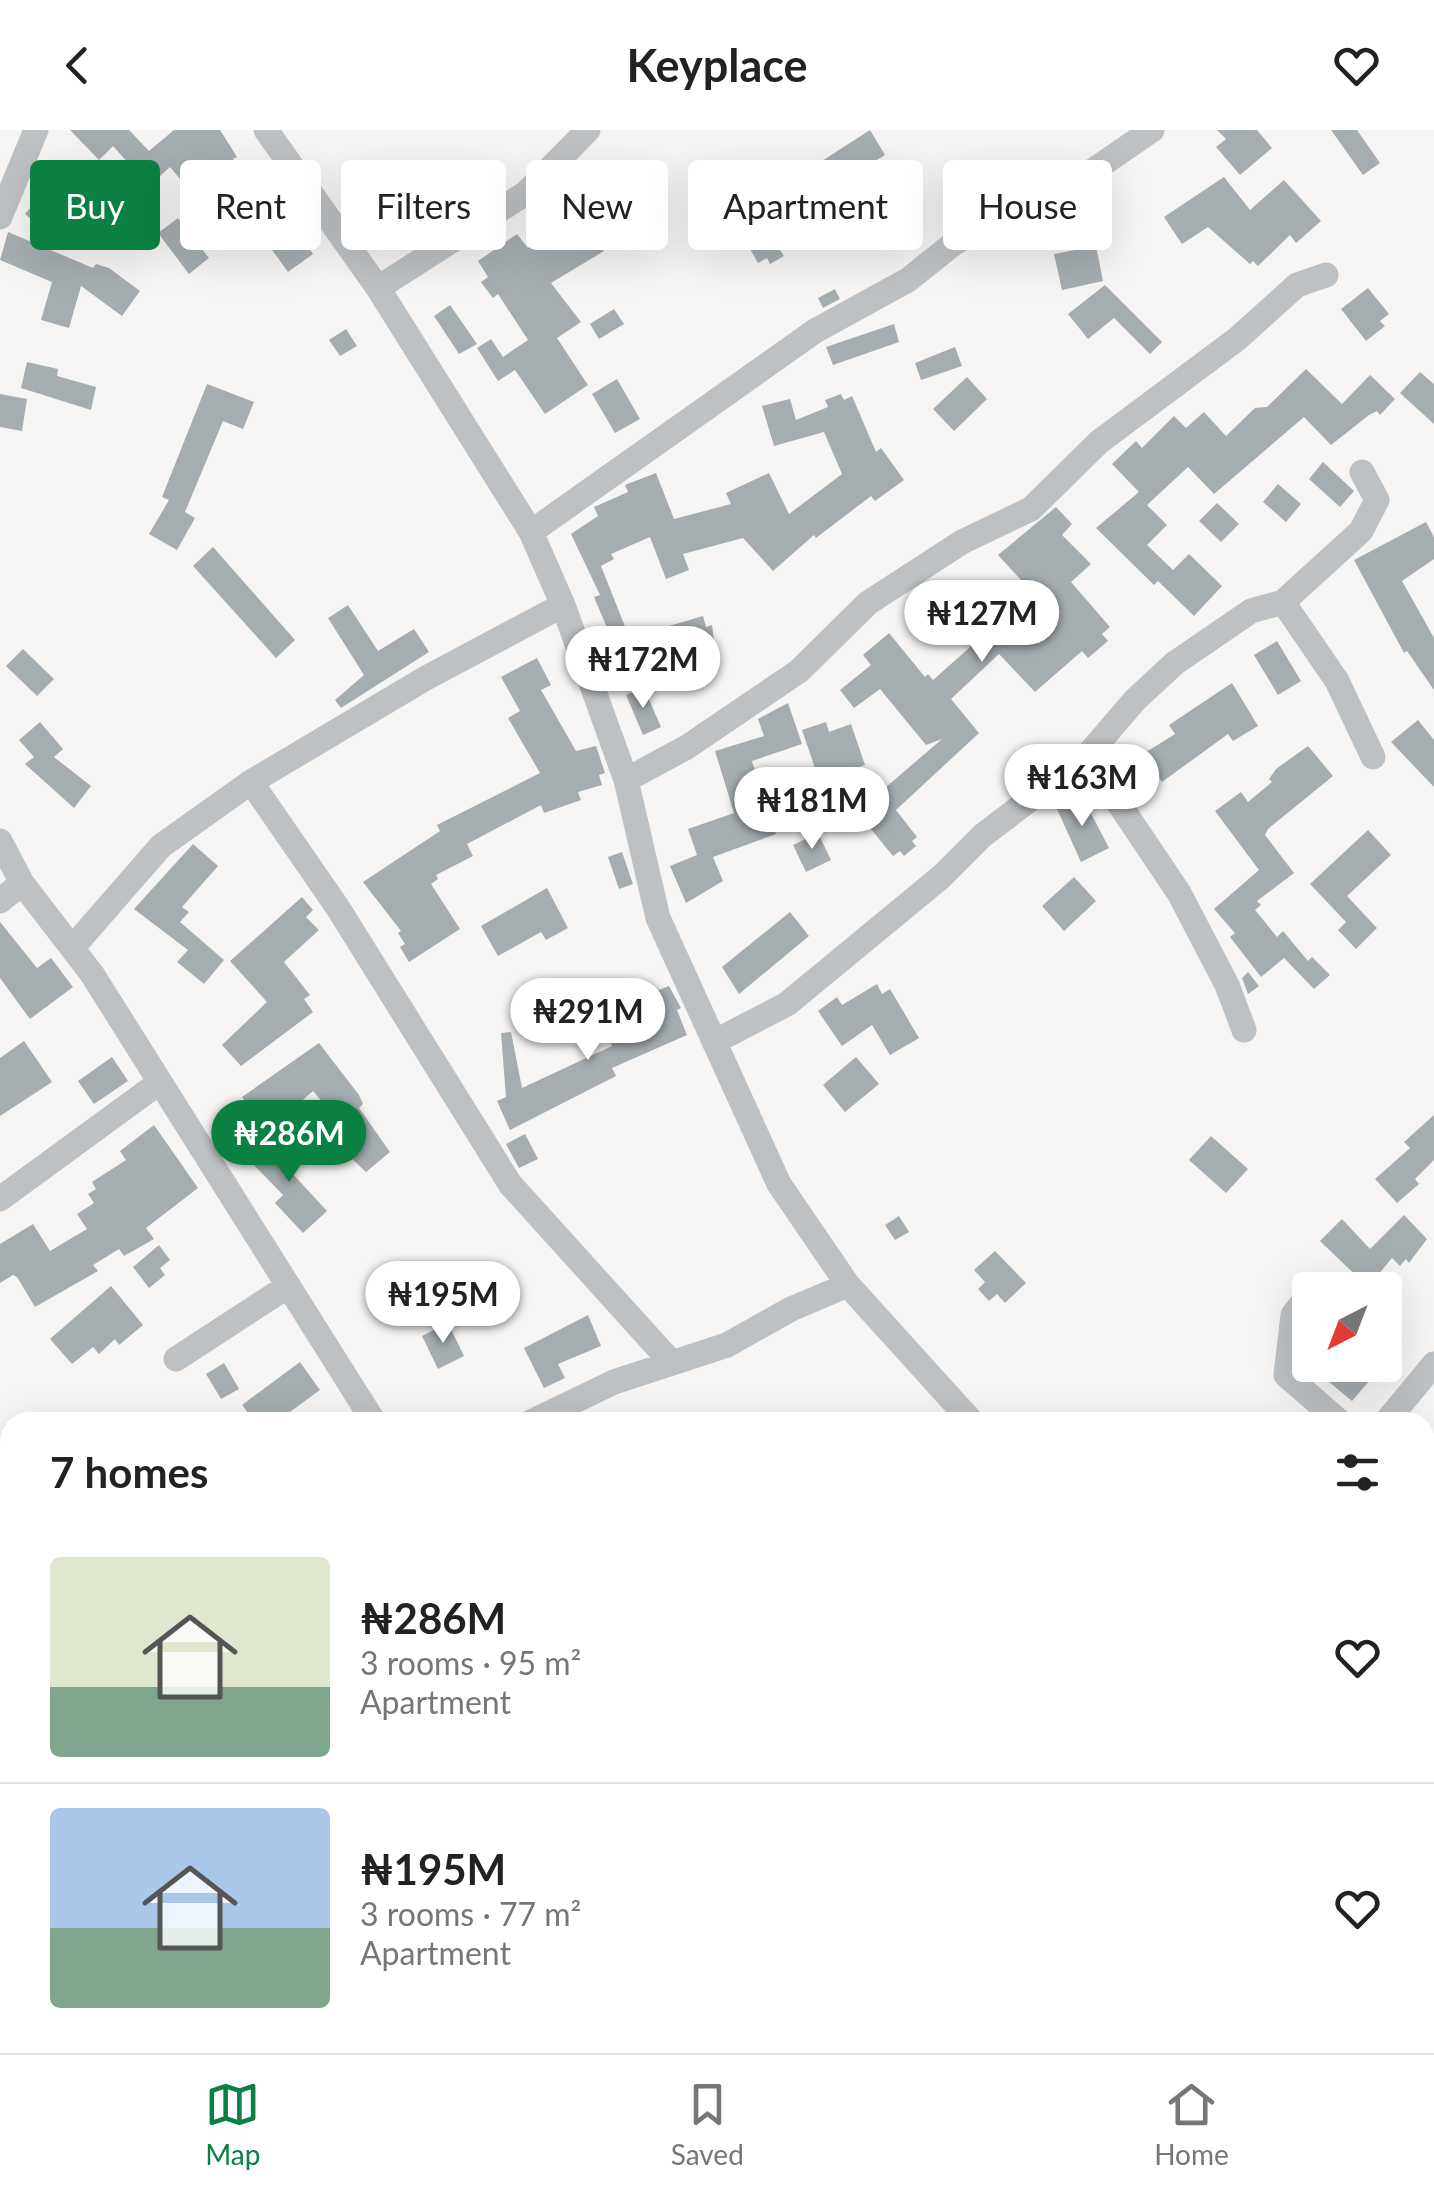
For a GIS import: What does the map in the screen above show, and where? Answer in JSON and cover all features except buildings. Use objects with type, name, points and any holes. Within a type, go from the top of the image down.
[{"type":"street","points":[[0,217],[36,130]]},
{"type":"street","points":[[266,130],[378,288],[531,532],[564,606],[626,780],[658,918],[780,1184],[848,1286],[963,1412]]},
{"type":"street","points":[[378,288],[526,193],[588,130]]},
{"type":"street","points":[[531,532],[815,331],[908,280],[954,244],[1033,196],[1062,192],[1152,130]]},
{"type":"street","points":[[626,780],[687,747],[799,671],[868,603],[962,542],[1031,509],[1098,442],[1237,339],[1287,293],[1326,275]]},
{"type":"street","points":[[714,1042],[787,1004],[941,877],[982,836],[1088,756],[1135,700],[1175,663],[1251,611],[1282,602],[1361,531],[1376,500],[1362,472]]},
{"type":"street","points":[[1282,602],[1337,681],[1373,757]]},
{"type":"street","points":[[72,947],[162,846],[250,782],[426,678],[564,606]]},
{"type":"street","points":[[1088,756],[1178,893],[1227,986],[1244,1030]]},
{"type":"street","points":[[250,782],[338,908],[510,1184],[671,1362]]},
{"type":"street","points":[[0,841],[22,884],[72,947],[160,1082],[285,1288],[367,1412]]},
{"type":"street","points":[[0,901],[22,884]]},
{"type":"street","points":[[0,1199],[160,1082]]},
{"type":"street","points":[[551,1412],[614,1382],[727,1345],[792,1309],[848,1286]]},
{"type":"street","points":[[176,1359],[285,1288]]},
{"type":"street","points":[[1292,1324],[1286,1375],[1292,1380]]},
{"type":"street","points":[[1394,1412],[1434,1364]]},
{"type":"street","points":[[1294,1382],[1329,1412]]}]
